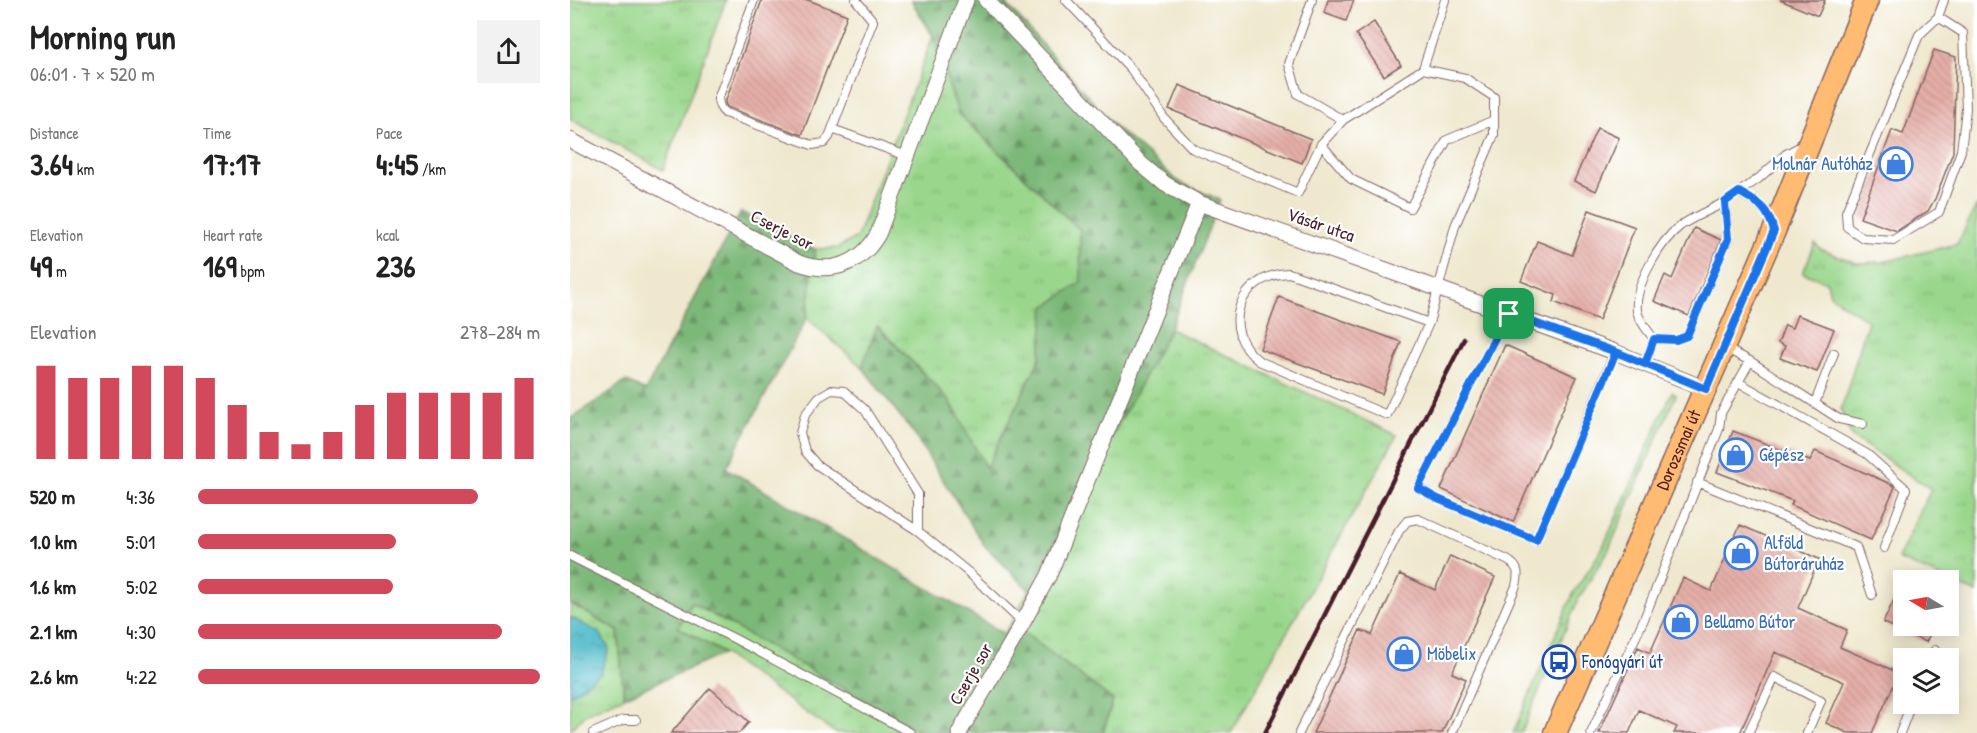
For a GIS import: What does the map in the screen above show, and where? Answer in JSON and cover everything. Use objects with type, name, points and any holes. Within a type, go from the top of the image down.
[{"type":"main road","name":"Dorozsmai út","points":[[1556,733],[1774,231],[1867,0]]},
{"type":"street","name":"Cserje sor","points":[[570,140],[799,263],[831,268],[851,262],[873,243],[878,234],[966,0]]},
{"type":"street","name":"Vásár utca","points":[[986,0],[1142,164],[1165,184],[1198,202],[1616,352],[1706,389]]},
{"type":"street","name":"Cserje sor","points":[[959,733],[1049,575],[1198,202]]},
{"type":"lane","points":[[754,0],[718,99],[721,111],[812,145],[824,143],[832,129],[873,21],[856,0]]},
{"type":"lane","points":[[1066,0],[1131,69],[1164,118],[1193,149],[1298,193],[1321,144],[1343,120],[1423,69],[1445,0]]},
{"type":"lane","points":[[1312,0],[1289,64],[1298,94],[1343,120]]},
{"type":"lane","points":[[1938,17],[1964,33],[1966,109],[1960,151],[1947,190],[1939,212],[1893,240],[1863,238],[1847,227],[1846,212],[1919,35],[1938,17],[1944,0]]},
{"type":"lane","points":[[1423,69],[1465,78],[1494,97],[1494,135],[1455,226],[1429,323],[1387,415],[1259,361],[1241,340],[1237,322],[1240,303],[1252,287],[1269,276],[1289,273],[1429,323]]},
{"type":"lane","points":[[1321,144],[1351,179],[1410,208],[1447,140],[1494,120]]},
{"type":"lane","points":[[832,129],[907,156]]},
{"type":"lane","points":[[1654,339],[1637,311],[1643,279],[1668,237],[1681,225],[1725,202],[1758,179],[1785,154],[1812,141]]},
{"type":"lane","points":[[1739,192],[1761,205],[1769,214],[1774,231]]},
{"type":"lane","points":[[1654,339],[1676,340],[1687,336],[1728,239],[1725,202]]},
{"type":"lane","points":[[1509,314],[1418,488],[1438,499],[1536,540],[1616,352]]},
{"type":"lane","points":[[1645,364],[1654,339]]},
{"type":"lane","points":[[1724,348],[1750,361],[1839,419],[1863,424]]},
{"type":"lane","points":[[1815,403],[1834,353]]},
{"type":"lane","points":[[1591,733],[1644,619],[1696,482],[1719,429],[1721,413],[1750,361]]},
{"type":"lane","points":[[1738,382],[1867,454],[1906,489],[1884,548]]},
{"type":"lane","points":[[918,531],[918,494],[865,410],[844,391],[831,390],[819,397],[805,415],[800,433],[805,451],[817,465],[918,531],[968,572],[1023,623]]},
{"type":"lane","points":[[1696,482],[1856,547],[1872,595]]},
{"type":"lane","points":[[1299,733],[1399,531],[1407,521],[1418,519],[1507,560],[1514,564],[1519,573],[1516,586],[1452,733]]},
{"type":"lane","points":[[570,556],[735,639],[911,733]]},
{"type":"lane","points":[[1748,733],[1775,677],[1821,701],[1807,733]]},
{"type":"lane","points":[[1900,733],[1907,714]]},
{"type":"lane","points":[[593,733],[623,720],[636,720]]},
{"type":"green space","points":[[570,0],[726,0],[663,170],[570,119]]},
{"type":"green space","points":[[911,0],[1003,0],[1116,128],[1179,182],[1220,200],[1170,329],[1029,590],[984,545],[914,434],[862,367],[877,326],[950,401],[986,468],[1040,358],[1045,307],[1081,282],[1080,230],[958,113],[933,36]]},
{"type":"green space","points":[[933,36],[958,113],[1080,230],[1081,282],[1046,307],[1040,358],[986,469],[950,401],[878,326],[862,367],[807,318],[815,249],[838,248],[857,237]]},
{"type":"green space","points":[[1977,205],[1977,593],[1959,585],[1959,570],[1924,570],[1898,559],[1931,489],[1851,436],[1841,410],[1868,321],[1830,295],[1827,282],[1803,273],[1815,243],[1820,249],[1856,263],[1883,262],[1957,244]]},
{"type":"green space","points":[[741,212],[815,249],[807,318],[726,468],[1004,634],[1011,623],[1113,700],[1103,733],[922,733],[692,603],[678,627],[724,654],[624,697],[618,631],[570,603],[570,419],[626,381],[645,391]]},
{"type":"green space","points":[[1170,329],[1397,435],[1231,733],[1103,733],[1113,700],[1011,623]]},
{"type":"green space","points":[[1672,392],[1676,395],[1608,551],[1579,598],[1521,733],[1513,733],[1573,594],[1602,549]]},
{"type":"green space","points":[[570,603],[618,631],[624,697],[587,713],[570,730],[570,695],[580,689]]},
{"type":"green space","points":[[692,603],[922,733],[835,733],[724,654],[678,627]]},
{"type":"water","points":[[570,617],[600,633],[609,649],[601,673],[570,695]]},
{"type":"building","points":[[762,0],[808,0],[847,15],[802,135],[727,107],[725,103]]},
{"type":"building","points":[[1328,0],[1354,0],[1346,21],[1324,13]]},
{"type":"building","points":[[1780,0],[1825,0],[1818,16]]},
{"type":"building","points":[[1374,22],[1401,65],[1384,76],[1356,34]]},
{"type":"building","points":[[1934,50],[1956,57],[1953,152],[1928,211],[1897,231],[1860,218],[1892,130],[1903,134]]},
{"type":"building","points":[[1179,85],[1311,139],[1302,163],[1169,109]]},
{"type":"building","points":[[1597,128],[1619,138],[1596,191],[1574,181]]},
{"type":"building","points":[[1589,210],[1635,227],[1599,320],[1554,302],[1556,295],[1521,281],[1537,241],[1572,255]]},
{"type":"building","points":[[1694,228],[1721,240],[1689,316],[1654,301],[1665,275],[1672,279]]},
{"type":"building","points":[[1279,297],[1401,342],[1382,394],[1260,349]]},
{"type":"building","points":[[1797,315],[1834,329],[1817,372],[1780,358],[1785,346],[1778,343],[1785,325],[1792,328]]},
{"type":"building","points":[[1505,345],[1577,377],[1513,522],[1441,489]]},
{"type":"building","points":[[1733,431],[1810,461],[1815,451],[1893,485],[1895,487],[1871,540],[1791,505],[1793,501],[1717,472]]},
{"type":"building","points":[[1740,525],[1819,559],[1798,608],[1847,630],[1840,647],[1893,670],[1893,686],[1872,733],[1848,733],[1826,723],[1844,682],[1775,652],[1740,733],[1674,733],[1677,727],[1639,710],[1629,733],[1599,733],[1638,647],[1650,653],[1683,578],[1711,591]]},
{"type":"building","name":"Möbelix","points":[[1450,556],[1495,577],[1452,673],[1466,679],[1442,733],[1313,733],[1360,630],[1372,635],[1400,574],[1435,590]]},
{"type":"building","points":[[1893,602],[1893,627],[1883,623]]},
{"type":"building","points":[[1912,636],[1929,636],[1926,642]]},
{"type":"building","points":[[710,688],[749,722],[739,733],[671,733]]},
{"type":"railway","points":[[1265,733],[1464,339]]},
{"type":"place","name":"Molnár Autóház","points":[[1896,164]]},
{"type":"place","name":"Gépész","points":[[1736,455]]},
{"type":"place","name":"Alföld Bútoráruház","points":[[1741,553]]},
{"type":"place","name":"Bellamo Bútor","points":[[1681,622]]},
{"type":"place","name":"Möbelix","points":[[1404,654]]},
{"type":"place","name":"Fonógyári út","points":[[1559,662]]},
{"type":"route","points":[[1509,314],[1418,488],[1438,499],[1536,540],[1616,352],[1645,364],[1654,339],[1676,340],[1687,336],[1728,239],[1725,202],[1739,192],[1761,205],[1769,214],[1774,231],[1706,389],[1677,376],[1616,352],[1509,314]]}]
